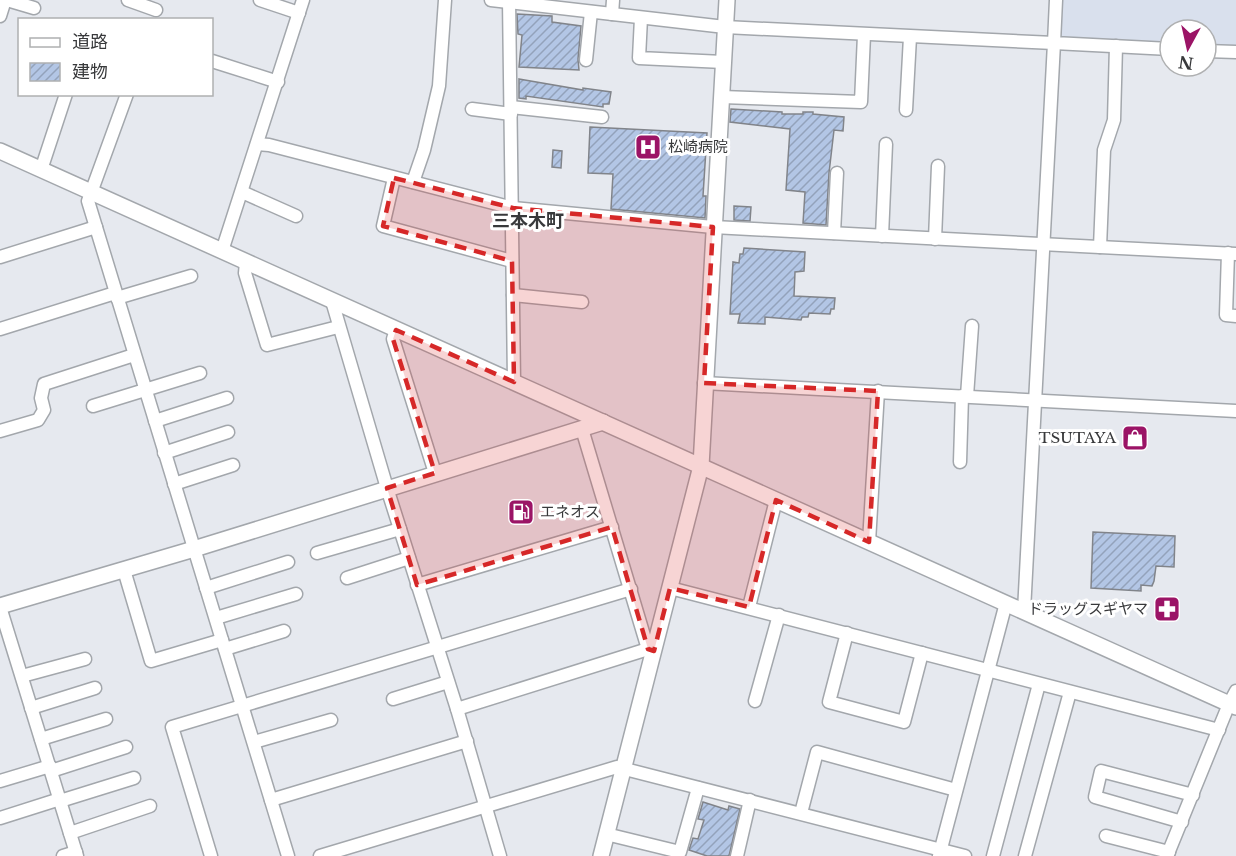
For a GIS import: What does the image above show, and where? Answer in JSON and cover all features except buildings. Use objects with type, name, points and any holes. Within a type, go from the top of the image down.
[{"type":"street","points":[[0,16],[6,0],[34,8]]},
{"type":"street","points":[[128,0],[156,10]]},
{"type":"street","points":[[260,0],[299,14]]},
{"type":"street","points":[[222,251],[303,0]]},
{"type":"street","points":[[413,182],[424,150],[439,86],[445,0]]},
{"type":"street","points":[[491,0],[725,27],[1158,48]]},
{"type":"street","points":[[612,14],[613,0]]},
{"type":"street","points":[[601,856],[651,650],[670,588],[701,466],[727,0]]},
{"type":"street","points":[[1023,610],[1056,0]]},
{"type":"street","points":[[509,1],[514,382]]},
{"type":"street","points":[[586,60],[591,12]]},
{"type":"street","points":[[641,18],[639,58],[723,62]]},
{"type":"street","points":[[722,97],[861,102],[864,35]]},
{"type":"street","points":[[906,110],[910,37]]},
{"type":"street","points":[[1100,247],[1104,150],[1114,120],[1116,46]]},
{"type":"street","points":[[1218,51],[1236,52]]},
{"type":"street","points":[[213,61],[278,81]]},
{"type":"street","points":[[41,170],[65,96]]},
{"type":"street","points":[[126,96],[88,201],[288,856]]},
{"type":"street","points":[[472,109],[602,117]]},
{"type":"street","points":[[257,144],[269,145],[513,208],[713,227],[1232,253],[1226,315],[1236,316]]},
{"type":"street","points":[[882,236],[886,144]]},
{"type":"street","points":[[0,151],[777,501],[1234,701],[1219,730],[1168,854],[1106,836]]},
{"type":"street","points":[[935,238],[938,166]]},
{"type":"street","points":[[834,233],[837,173]]},
{"type":"street","points":[[394,178],[383,226],[512,261]]},
{"type":"street","points":[[242,192],[296,216]]},
{"type":"street","points":[[0,257],[96,227]]},
{"type":"street","points":[[246,262],[246,273],[267,345],[338,327]]},
{"type":"street","points":[[0,329],[191,276]]},
{"type":"street","points":[[513,295],[582,302]]},
{"type":"street","points":[[332,301],[500,856]]},
{"type":"street","points":[[960,462],[964,396],[972,326]]},
{"type":"street","points":[[396,330],[393,339],[435,474]]},
{"type":"street","points":[[0,431],[38,420],[44,410],[41,398],[44,384],[134,355]]},
{"type":"street","points":[[93,406],[200,373]]},
{"type":"street","points":[[704,382],[1236,411]]},
{"type":"street","points":[[869,542],[878,392]]},
{"type":"street","points":[[155,421],[227,399]]},
{"type":"street","points":[[63,856],[77,854],[0,606],[194,549],[603,422]]},
{"type":"street","points":[[582,429],[651,650]]},
{"type":"street","points":[[164,453],[228,432]]},
{"type":"street","points":[[174,484],[233,465]]},
{"type":"street","points":[[749,607],[777,501]]},
{"type":"street","points":[[417,585],[612,527]]},
{"type":"street","points":[[317,553],[400,529]]},
{"type":"street","points":[[347,578],[409,558]]},
{"type":"street","points":[[206,588],[288,562]]},
{"type":"street","points":[[124,570],[151,661],[284,631]]},
{"type":"street","points":[[670,588],[1219,730]]},
{"type":"street","points":[[211,856],[172,727],[631,589]]},
{"type":"street","points":[[216,618],[296,594]]},
{"type":"street","points":[[940,853],[1006,603]]},
{"type":"street","points":[[755,701],[779,615]]},
{"type":"street","points":[[847,633],[829,702],[904,722],[922,653]]},
{"type":"street","points":[[457,709],[651,650]]},
{"type":"street","points":[[22,676],[85,659]]},
{"type":"street","points":[[393,699],[448,682]]},
{"type":"street","points":[[993,856],[1039,684]]},
{"type":"street","points":[[31,708],[95,688]]},
{"type":"street","points":[[1025,856],[1070,692]]},
{"type":"street","points":[[41,739],[106,719]]},
{"type":"street","points":[[254,742],[331,720]]},
{"type":"street","points":[[271,800],[467,741]]},
{"type":"street","points":[[0,781],[126,747]]},
{"type":"street","points":[[801,813],[816,753],[956,790]]},
{"type":"street","points":[[320,856],[617,767],[801,813],[940,853],[965,856]]},
{"type":"street","points":[[1182,822],[1095,797],[1101,771],[1193,795]]},
{"type":"street","points":[[0,818],[134,778]]},
{"type":"street","points":[[606,834],[680,852],[698,788]]},
{"type":"street","points":[[737,856],[750,800]]},
{"type":"street","points":[[70,833],[150,806]]},
{"type":"highlighted area","points":[[394,178],[513,208],[713,227],[704,383],[878,391],[869,542],[776,500],[749,607],[670,588],[654,651],[648,649],[612,527],[417,585],[387,488],[435,473],[393,339],[396,330],[514,382],[512,261],[383,226]]},
{"type":"shaded area","points":[[1060,0],[1236,0],[1236,47],[1218,46],[1218,18],[1158,18],[1158,43],[1060,39],[1057,36]]},
{"type":"place","name":"松崎病院","points":[[648,147]]},
{"type":"place","name":"TSUTAYA","points":[[1135,438]]},
{"type":"place","name":"エネオス","points":[[521,512]]},
{"type":"place","name":"ドラッグスギヤマ","points":[[1167,609]]},
{"type":"district","name":"三本木町","points":[[528,221]]}]
